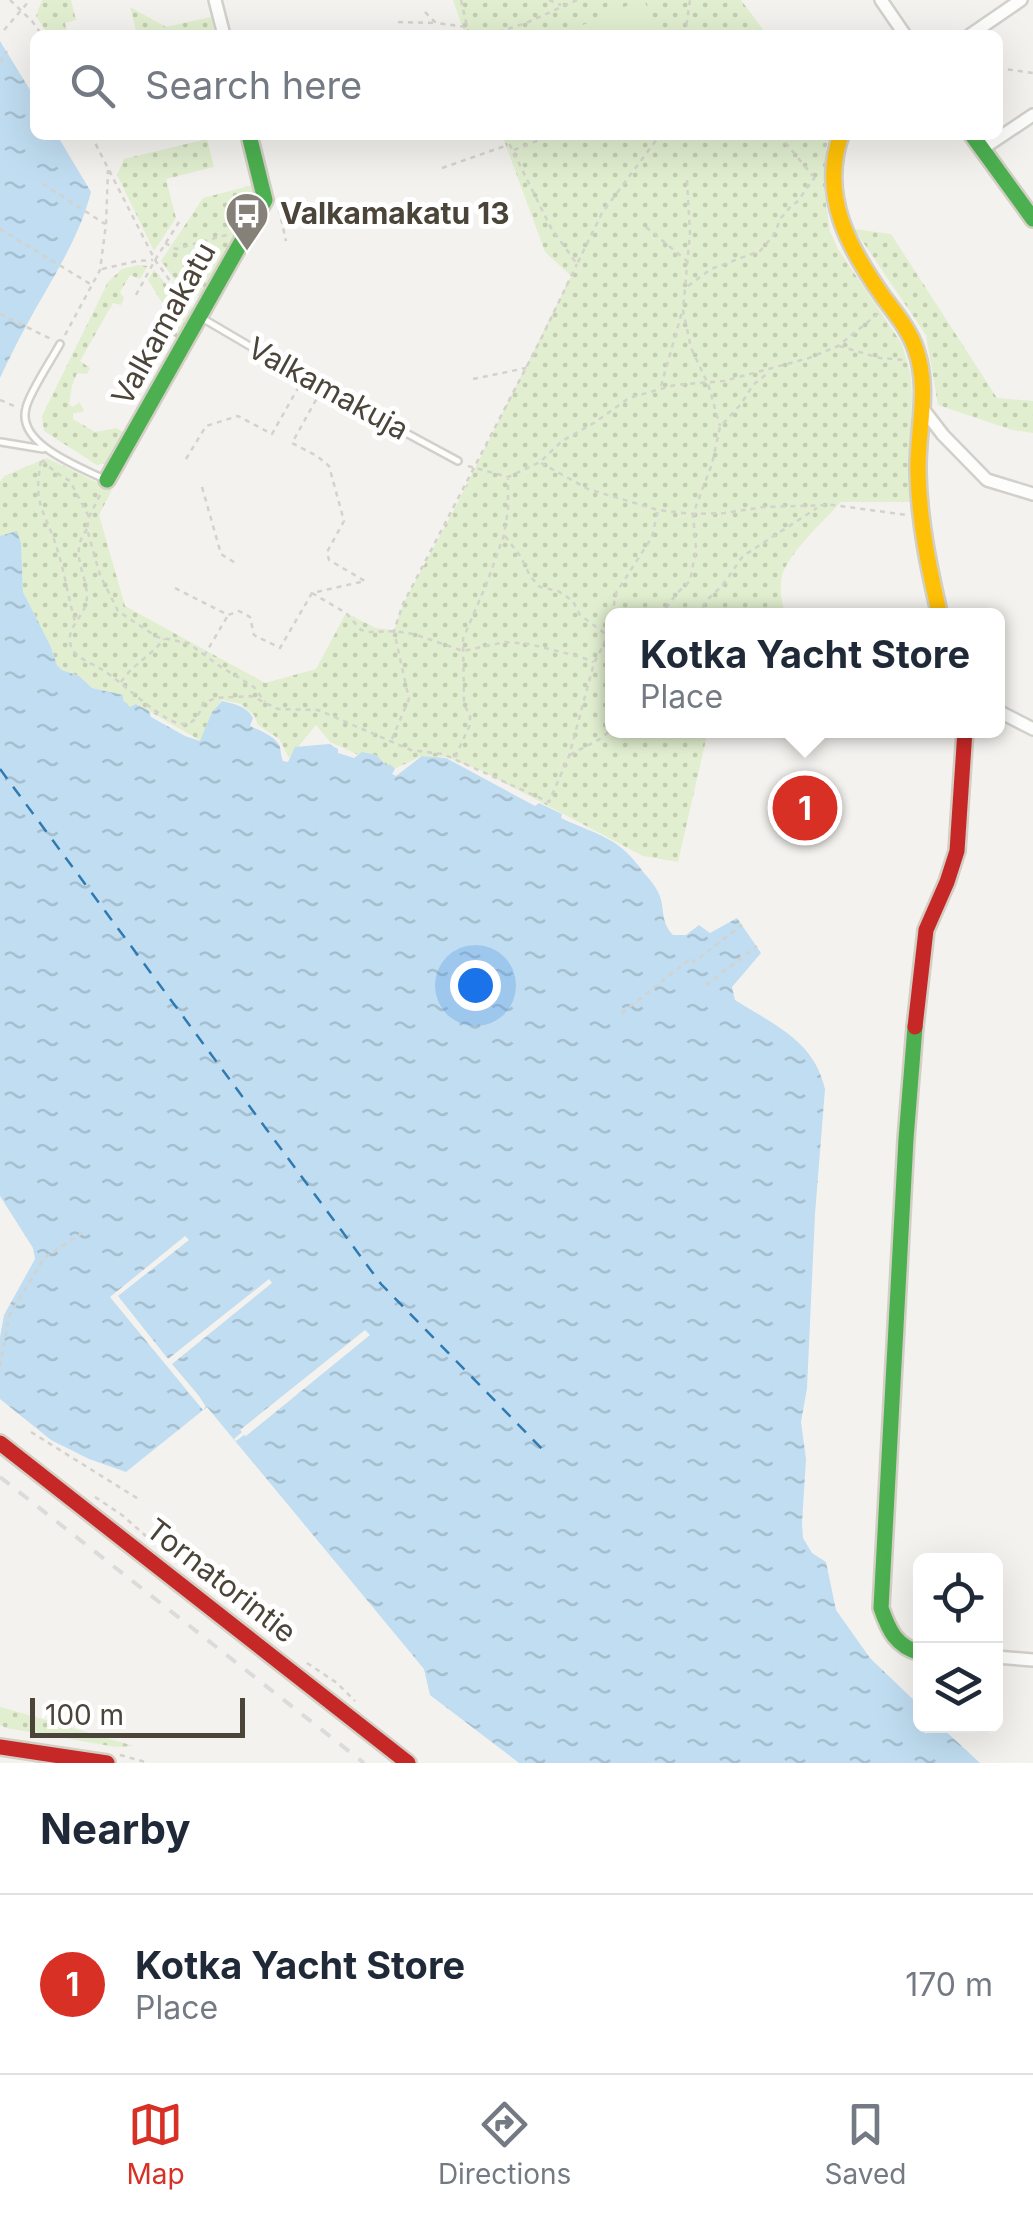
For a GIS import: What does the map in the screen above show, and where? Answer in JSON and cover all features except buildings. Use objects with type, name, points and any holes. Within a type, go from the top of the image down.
[{"type":"street","points":[[215,0],[223,30]]},
{"type":"street","points":[[882,0],[903,30]]},
{"type":"street","points":[[977,30],[1021,0]]},
{"type":"street","points":[[1003,130],[1033,116]]},
{"type":"street","name":"Valkamakatu","points":[[108,480],[265,200],[249,140]]},
{"type":"street","points":[[839,140],[833,177],[841,227],[850,248],[908,331],[919,357],[923,408],[918,469],[938,608]]},
{"type":"street","points":[[977,142],[1033,219]]},
{"type":"street","points":[[923,408],[942,435],[988,480],[1033,494]]},
{"type":"street","points":[[1005,714],[1033,729]]},
{"type":"street","points":[[913,1651],[890,1636],[881,1608],[906,1139],[921,960],[926,930],[956,852],[965,738]]},
{"type":"street","name":"Tornatorintie","points":[[0,1444],[408,1763]]},
{"type":"street","points":[[1003,1658],[1033,1660]]},
{"type":"street","points":[[0,1747],[107,1763]]},
{"type":"lane","name":"Valkamakuja","points":[[202,313],[304,378],[458,461]]},
{"type":"lane","points":[[60,344],[25,410],[26,423],[46,449],[108,480]]},
{"type":"lane","points":[[1,442],[46,449]]},
{"type":"path","points":[[10,0],[38,30]]},
{"type":"path","points":[[4,30],[30,0]]},
{"type":"path","points":[[461,0],[468,30]]},
{"type":"path","points":[[549,0],[564,6]]},
{"type":"path","points":[[504,30],[578,0]]},
{"type":"path","points":[[686,30],[690,0]]},
{"type":"path","points":[[425,12],[436,23]]},
{"type":"path","points":[[398,22],[467,27]]},
{"type":"path","points":[[0,62],[7,51]]},
{"type":"path","points":[[1003,69],[1033,73]]},
{"type":"path","points":[[93,140],[154,260],[176,289],[202,313]]},
{"type":"path","points":[[507,140],[551,228],[577,264]]},
{"type":"path","points":[[512,151],[540,140]]},
{"type":"path","points":[[392,740],[409,698],[394,631],[403,604],[602,213],[656,140]]},
{"type":"path","points":[[685,288],[711,269],[760,251],[815,177],[783,140]]},
{"type":"path","points":[[442,168],[509,144]]},
{"type":"path","points":[[0,314],[60,344],[100,270],[108,170]]},
{"type":"path","points":[[660,388],[683,310],[690,233],[688,180]]},
{"type":"path","points":[[44,184],[106,224]]},
{"type":"path","points":[[276,200],[286,241]]},
{"type":"path","points":[[136,295],[179,222]]},
{"type":"path","points":[[646,227],[687,262]]},
{"type":"path","points":[[165,244],[176,249],[249,228]]},
{"type":"path","points":[[0,229],[92,285]]},
{"type":"path","points":[[100,270],[154,260]]},
{"type":"path","points":[[458,461],[508,477],[540,462],[562,441],[629,398],[660,388],[708,384],[772,369],[838,346],[889,304]]},
{"type":"path","points":[[666,608],[690,580],[696,549],[693,514],[712,464],[720,428],[708,384],[690,348],[683,310]]},
{"type":"path","points":[[838,346],[895,360],[919,357]]},
{"type":"path","points":[[473,379],[526,368]]},
{"type":"path","points":[[720,428],[753,385],[772,369]]},
{"type":"path","points":[[186,459],[206,426],[238,416],[272,434],[304,378]]},
{"type":"path","points":[[204,656],[228,615],[239,611],[250,617],[254,634],[280,648],[312,593],[365,581],[329,560],[327,552],[344,520],[329,466],[292,443],[323,388]]},
{"type":"path","points":[[0,400],[25,410]]},
{"type":"path","points":[[75,622],[56,546],[38,502],[36,485],[41,460],[70,481],[89,517]]},
{"type":"path","points":[[540,462],[588,489],[658,510],[693,514],[833,505],[906,515],[922,513]]},
{"type":"path","points":[[454,759],[470,725],[464,704],[462,639],[504,535],[508,477]]},
{"type":"path","points":[[108,480],[79,544],[87,598],[70,635],[71,648],[171,722],[192,722],[204,704],[216,698],[251,696],[278,708],[318,710],[411,750],[442,754],[549,802],[569,756],[594,663],[605,646]]},
{"type":"path","points":[[202,487],[221,554],[237,564]]},
{"type":"path","points":[[702,608],[743,556],[820,507]]},
{"type":"path","points":[[614,608],[616,593],[652,537],[658,510]]},
{"type":"path","points":[[87,529],[100,575],[118,610],[157,637],[188,643],[254,687],[266,703]]},
{"type":"path","points":[[504,535],[540,586],[573,601],[580,615],[605,633]]},
{"type":"path","points":[[175,588],[228,615]]},
{"type":"path","points":[[312,593],[346,613],[361,630],[414,634],[463,651],[504,642],[582,656],[594,663]]},
{"type":"path","points":[[120,682],[130,668],[165,638]]},
{"type":"path","points":[[569,756],[605,736]]},
{"type":"path","points":[[622,1013],[691,958],[694,962],[742,925]]},
{"type":"path","points":[[706,984],[757,946]]},
{"type":"path","points":[[0,1366],[9,1316],[26,1281],[44,1258],[82,1233]]},
{"type":"path","points":[[31,1432],[140,1500]]},
{"type":"green space","points":[[42,0],[71,0],[76,20],[65,23],[67,30],[45,30],[36,16]]},
{"type":"green space","points":[[453,0],[741,0],[763,30],[463,30]]},
{"type":"green space","points":[[644,0],[657,30],[571,30]]},
{"type":"green space","points":[[130,7],[166,27],[211,17],[214,30],[136,30]]},
{"type":"green space","points":[[207,140],[214,167],[166,179],[176,218],[154,251],[117,175],[124,159]]},
{"type":"green space","points":[[504,140],[828,140],[824,190],[830,231],[902,344],[911,376],[914,502],[841,502],[786,567],[781,586],[784,608],[605,608],[605,738],[706,738],[678,862],[643,856],[480,770],[446,757],[422,756],[392,770],[330,742],[316,725],[289,758],[279,739],[258,725],[254,715],[241,704],[222,700],[212,712],[201,741],[137,704],[130,708],[122,695],[92,688],[57,665],[23,592],[21,544],[0,536],[0,482],[4,476],[47,458],[112,490],[99,515],[125,606],[265,683],[316,669],[346,613],[376,628],[394,630],[403,604],[571,276],[545,252]]},
{"type":"green space","points":[[253,185],[255,200],[200,297],[176,281],[161,261],[203,198]]},
{"type":"green space","points":[[854,229],[891,234],[997,398],[1033,401],[1033,433],[1012,430],[938,405],[926,335]]},
{"type":"green space","points":[[148,266],[140,279],[130,275],[120,292],[124,298],[121,305],[113,303],[80,361],[90,368],[87,374],[77,373],[72,386],[69,404],[73,407],[79,402],[84,410],[73,413],[73,419],[95,432],[117,428],[124,433],[106,463],[97,465],[44,431],[42,416],[108,282],[122,269]]},
{"type":"green space","points":[[154,270],[193,308],[177,338],[167,332],[173,320],[148,280]]},
{"type":"green space","points":[[0,1706],[134,1746],[116,1747],[6,1728],[0,1725]]},
{"type":"water","points":[[0,41],[30,90],[30,140],[60,140],[91,192],[71,245],[0,378]]},
{"type":"water","points":[[17,531],[23,592],[57,665],[92,688],[123,695],[130,707],[136,704],[149,711],[151,717],[200,741],[212,712],[222,701],[240,706],[253,718],[250,726],[275,740],[283,761],[288,762],[295,747],[329,744],[338,753],[354,758],[362,752],[376,755],[395,769],[392,774],[396,776],[422,756],[446,758],[535,806],[539,803],[562,814],[561,818],[625,851],[655,887],[673,935],[686,935],[699,925],[710,933],[737,918],[761,953],[732,987],[735,1000],[802,1046],[820,1072],[825,1089],[807,1388],[801,1422],[806,1459],[803,1538],[812,1553],[826,1562],[836,1610],[870,1658],[913,1699],[913,1733],[948,1733],[980,1763],[519,1763],[430,1695],[424,1669],[207,1407],[126,1472],[51,1440],[0,1399],[4,1315],[35,1259],[33,1248],[0,1196],[0,536]]},
{"type":"pier","points":[[185,1236],[189,1240],[118,1296],[168,1359],[269,1279],[272,1283],[172,1364],[199,1396],[206,1407],[203,1410],[110,1297]]},
{"type":"pier","points":[[365,1330],[370,1335],[246,1436],[234,1439],[240,1430]]},
{"type":"ferry route","points":[[0,769],[381,1284],[548,1455]]},
{"type":"railway","points":[[0,1477],[364,1763]]},
{"type":"traffic: fast","points":[[107,480],[265,200],[250,140]]},
{"type":"traffic: fast","points":[[976,140],[1033,219]]},
{"type":"traffic: fast","points":[[913,1650],[894,1636],[881,1608],[915,1027]]},
{"type":"traffic: slow","points":[[840,140],[834,179],[841,221],[871,280],[910,336],[920,365],[923,395],[919,490],[938,608]]},
{"type":"traffic: jam","points":[[915,1027],[926,930],[957,851],[964,738]]},
{"type":"traffic: jam","points":[[0,1443],[408,1763]]},
{"type":"traffic: jam","points":[[0,1747],[107,1763]]},
{"type":"place","name":"Valkamakatu 13","points":[[247,252]]},
{"type":"place","name":"Kotka Yacht Store","points":[[805,808]]}]
